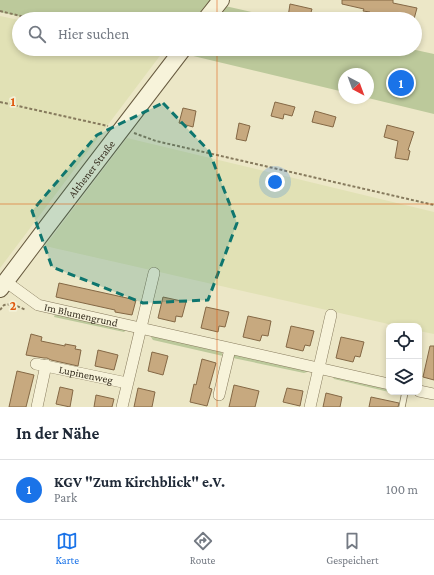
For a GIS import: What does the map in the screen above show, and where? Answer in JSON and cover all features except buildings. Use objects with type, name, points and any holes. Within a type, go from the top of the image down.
[{"type":"main road","points":[[211,12],[220,0]]},
{"type":"main road","name":"Althener Straße","points":[[3,285],[178,56]]},
{"type":"street","points":[[122,407],[154,273]]},
{"type":"street","name":"Im Blumengrund","points":[[3,285],[38,306],[386,383]]},
{"type":"street","points":[[310,407],[331,315]]},
{"type":"street","points":[[219,394],[230,349]]},
{"type":"street","name":"Lupinenweg","points":[[37,407],[41,365],[127,383]]},
{"type":"street","points":[[422,392],[434,394]]},
{"type":"lane","points":[[402,407],[404,395]]},
{"type":"path","points":[[0,12],[12,15]]},
{"type":"path","points":[[0,102],[122,130],[156,141],[434,205]]},
{"type":"highlighted area","points":[[163,103],[209,151],[237,223],[208,300],[143,303],[52,267],[32,211],[97,135]]},
{"type":"green space","points":[[0,0],[213,0],[212,3],[251,12],[12,12],[12,15],[0,12]]},
{"type":"green space","points":[[0,16],[12,19],[12,56],[160,56],[0,268]]},
{"type":"green space","points":[[422,51],[434,54],[434,114],[374,99],[374,68],[338,68],[338,91],[193,56],[422,56]]},
{"type":"green space","points":[[127,138],[434,212],[434,334],[422,332],[422,323],[386,324],[45,246]]},
{"type":"green space","points":[[55,314],[126,330],[124,332],[54,317]]},
{"type":"green space","points":[[151,336],[220,351],[223,356],[153,340]]},
{"type":"green space","points":[[234,354],[310,371],[304,373],[233,358]]},
{"type":"green space","points":[[332,375],[386,387],[386,391],[334,379]]},
{"type":"place","name":"KGV \"Zum Kirchblick\" e.V.","points":[[401,83]]}]
